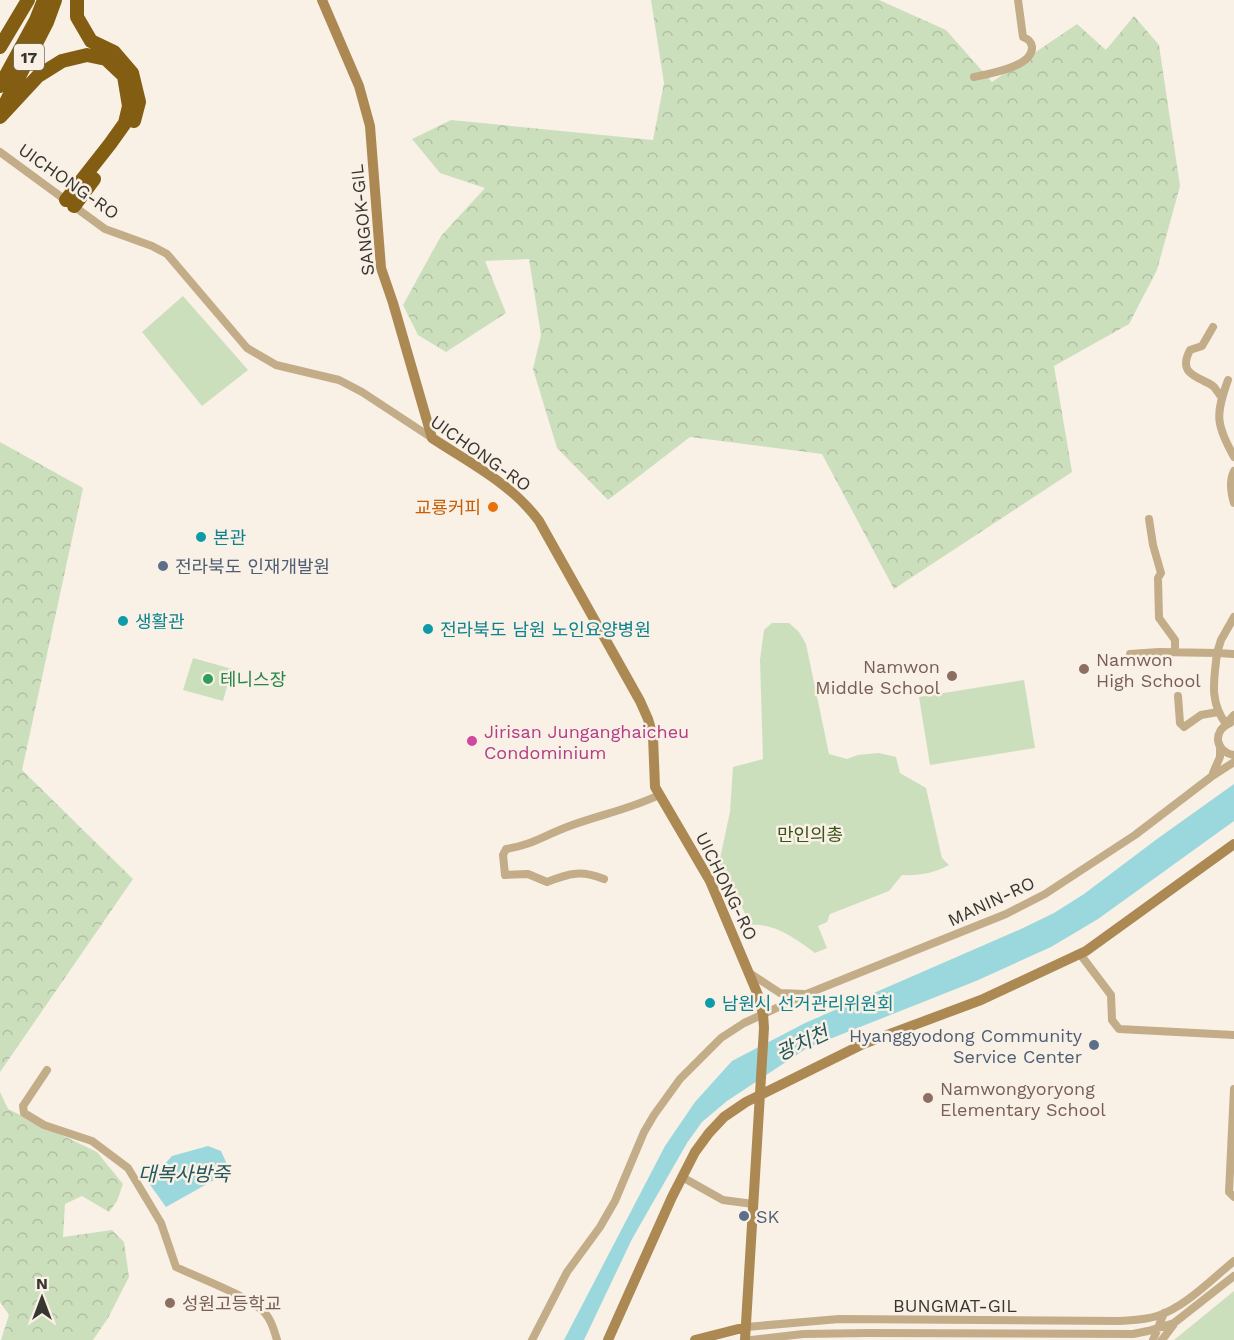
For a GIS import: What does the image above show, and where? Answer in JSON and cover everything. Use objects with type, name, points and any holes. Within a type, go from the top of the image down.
[{"type":"highway","points":[[0,47],[28,0]]},
{"type":"highway","name":"17","points":[[0,86],[36,20],[44,0]]},
{"type":"highway","name":"17","points":[[0,115],[47,22],[55,0]]},
{"type":"highway","points":[[70,203],[134,122],[139,102],[132,73],[114,52],[91,41],[77,17],[77,0]]},
{"type":"highway","points":[[0,115],[38,76],[62,61],[87,56],[106,59],[124,76],[129,106],[124,123],[70,203]]},
{"type":"street","name":"SANGOK-GIL","points":[[322,0],[359,86],[370,126],[381,268],[432,438]]},
{"type":"street","points":[[974,77],[1003,71],[1029,56],[1032,50],[1031,44],[1023,37],[1018,0]]},
{"type":"street","name":"UICHONG-RO","points":[[0,152],[105,229],[152,246],[167,254],[247,348],[276,365],[339,380],[362,392],[510,490],[527,505],[539,521],[634,688],[648,719],[654,752],[655,787],[710,881],[751,974],[763,1014],[760,1093]]},
{"type":"street","points":[[1213,327],[1202,346],[1190,350],[1185,359],[1191,375],[1214,387],[1222,398]]},
{"type":"street","points":[[1228,380],[1218,418],[1221,431],[1234,457]]},
{"type":"street","points":[[1234,471],[1231,490],[1234,503]]},
{"type":"street","points":[[1149,519],[1161,573],[1158,578],[1159,618],[1175,640],[1175,652]]},
{"type":"street","points":[[1230,723],[1218,712],[1213,691],[1217,653],[1221,640],[1234,617]]},
{"type":"street","points":[[1130,654],[1175,652],[1234,654]]},
{"type":"street","points":[[1178,696],[1180,723],[1184,728],[1201,715],[1218,712]]},
{"type":"street","points":[[1211,777],[1219,761],[1218,733],[1230,723],[1234,715]]},
{"type":"street","points":[[1220,746],[1224,751],[1234,755],[1232,763]]},
{"type":"street","name":"MANIN-RO","points":[[532,1340],[567,1272],[615,1202],[644,1132],[666,1097],[696,1061],[721,1038],[734,1028],[809,993],[1006,914],[1045,894],[1135,835],[1232,763]]},
{"type":"street","points":[[604,879],[588,873],[567,874],[547,882],[528,874],[505,875],[503,855],[506,849],[531,844],[567,827],[636,806],[659,795]]},
{"type":"street","points":[[608,1340],[695,1152],[724,1117],[760,1093],[863,1044],[981,1000],[1080,954],[1234,844]]},
{"type":"street","points":[[1080,954],[1111,995],[1112,1020],[1119,1029],[1234,1035]]},
{"type":"street","points":[[751,974],[780,993],[809,993]]},
{"type":"street","points":[[47,1070],[23,1106],[24,1113],[44,1125],[92,1141],[128,1168],[161,1223],[176,1267],[262,1310],[270,1320],[277,1340]]},
{"type":"street","points":[[1234,1089],[1229,1192],[1234,1197]]},
{"type":"street","points":[[745,1340],[760,1093]]},
{"type":"street","points":[[682,1177],[723,1200],[753,1204]]},
{"type":"street","name":"BUNGMAT-GIL","points":[[746,1327],[840,1319],[1120,1321],[1142,1319],[1164,1313],[1185,1300],[1234,1261]]},
{"type":"street","name":"BUNGMAT-GIL","points":[[1162,1340],[1174,1323],[1234,1276]]},
{"type":"street","points":[[1153,1340],[1164,1313]]},
{"type":"street","name":"BUNGMAT-GIL","points":[[752,1340],[802,1334],[867,1333],[1136,1337],[1174,1323]]},
{"type":"street","points":[[695,1340],[746,1327]]},
{"type":"green space","points":[[651,0],[879,0],[946,30],[992,82],[1077,24],[1106,50],[1134,16],[1159,45],[1180,186],[1157,270],[1129,324],[1054,366],[1072,472],[894,589],[822,454],[690,437],[608,500],[557,448],[533,369],[541,335],[529,259],[485,261],[506,313],[446,352],[418,335],[403,305],[441,236],[485,188],[440,173],[412,139],[451,120],[653,140],[664,83]]},
{"type":"green space","points":[[183,296],[248,370],[202,406],[142,332]]},
{"type":"green space","points":[[0,442],[83,488],[22,770],[133,879],[0,1072]]},
{"type":"green space","name":"만인의총","points":[[772,623],[789,623],[799,632],[806,644],[829,754],[847,759],[858,755],[879,753],[896,757],[900,773],[926,788],[942,858],[949,865],[926,873],[902,875],[889,891],[830,914],[827,922],[818,926],[827,948],[815,953],[777,929],[751,925],[719,863],[730,812],[733,767],[763,759],[760,660],[764,630]]},
{"type":"green space","name":"테니스장","points":[[193,658],[232,669],[223,701],[183,690]]},
{"type":"green space","points":[[1024,680],[1035,748],[930,765],[919,697]]},
{"type":"green space","points":[[0,1092],[8,1109],[97,1152],[123,1184],[117,1201],[109,1212],[82,1196],[65,1204],[63,1237],[112,1230],[124,1242],[129,1277],[108,1318],[93,1340],[1,1340],[9,1315],[0,1302]]},
{"type":"green space","points":[[1234,1291],[1234,1340],[1174,1340]]},
{"type":"water","name":"광치천","points":[[1234,784],[1234,821],[1098,919],[1051,947],[976,981],[807,1048],[727,1101],[702,1122],[687,1143],[632,1239],[584,1340],[564,1340],[665,1146],[695,1102],[732,1061],[805,1023],[1054,913],[1084,894]]},
{"type":"water","name":"대복사방죽","points":[[208,1146],[221,1151],[230,1171],[166,1207],[148,1182],[172,1156]]},
{"type":"place","name":"교룡커피","points":[[493,507]]},
{"type":"place","name":"본관","points":[[201,537]]},
{"type":"place","name":"전라북도 인재개발원","points":[[163,566]]},
{"type":"place","name":"생활관","points":[[123,621]]},
{"type":"place","name":"전라북도 남원 노인요양병원","points":[[428,629]]},
{"type":"place","name":"Namwon High School","points":[[1084,669]]},
{"type":"place","name":"Namwon Middle School","points":[[952,676]]},
{"type":"place","name":"테니스장","points":[[208,679]]},
{"type":"place","name":"Jirisan Junganghaicheu Condominium","points":[[472,741]]},
{"type":"place","name":"남원시 선거관리위원회","points":[[710,1003]]},
{"type":"place","name":"Hyanggyodong Community Service Center","points":[[1094,1045]]},
{"type":"place","name":"Namwongyoryong Elementary School","points":[[928,1098]]},
{"type":"place","name":"SK","points":[[744,1216]]},
{"type":"place","name":"성원고등학교","points":[[170,1303]]}]
